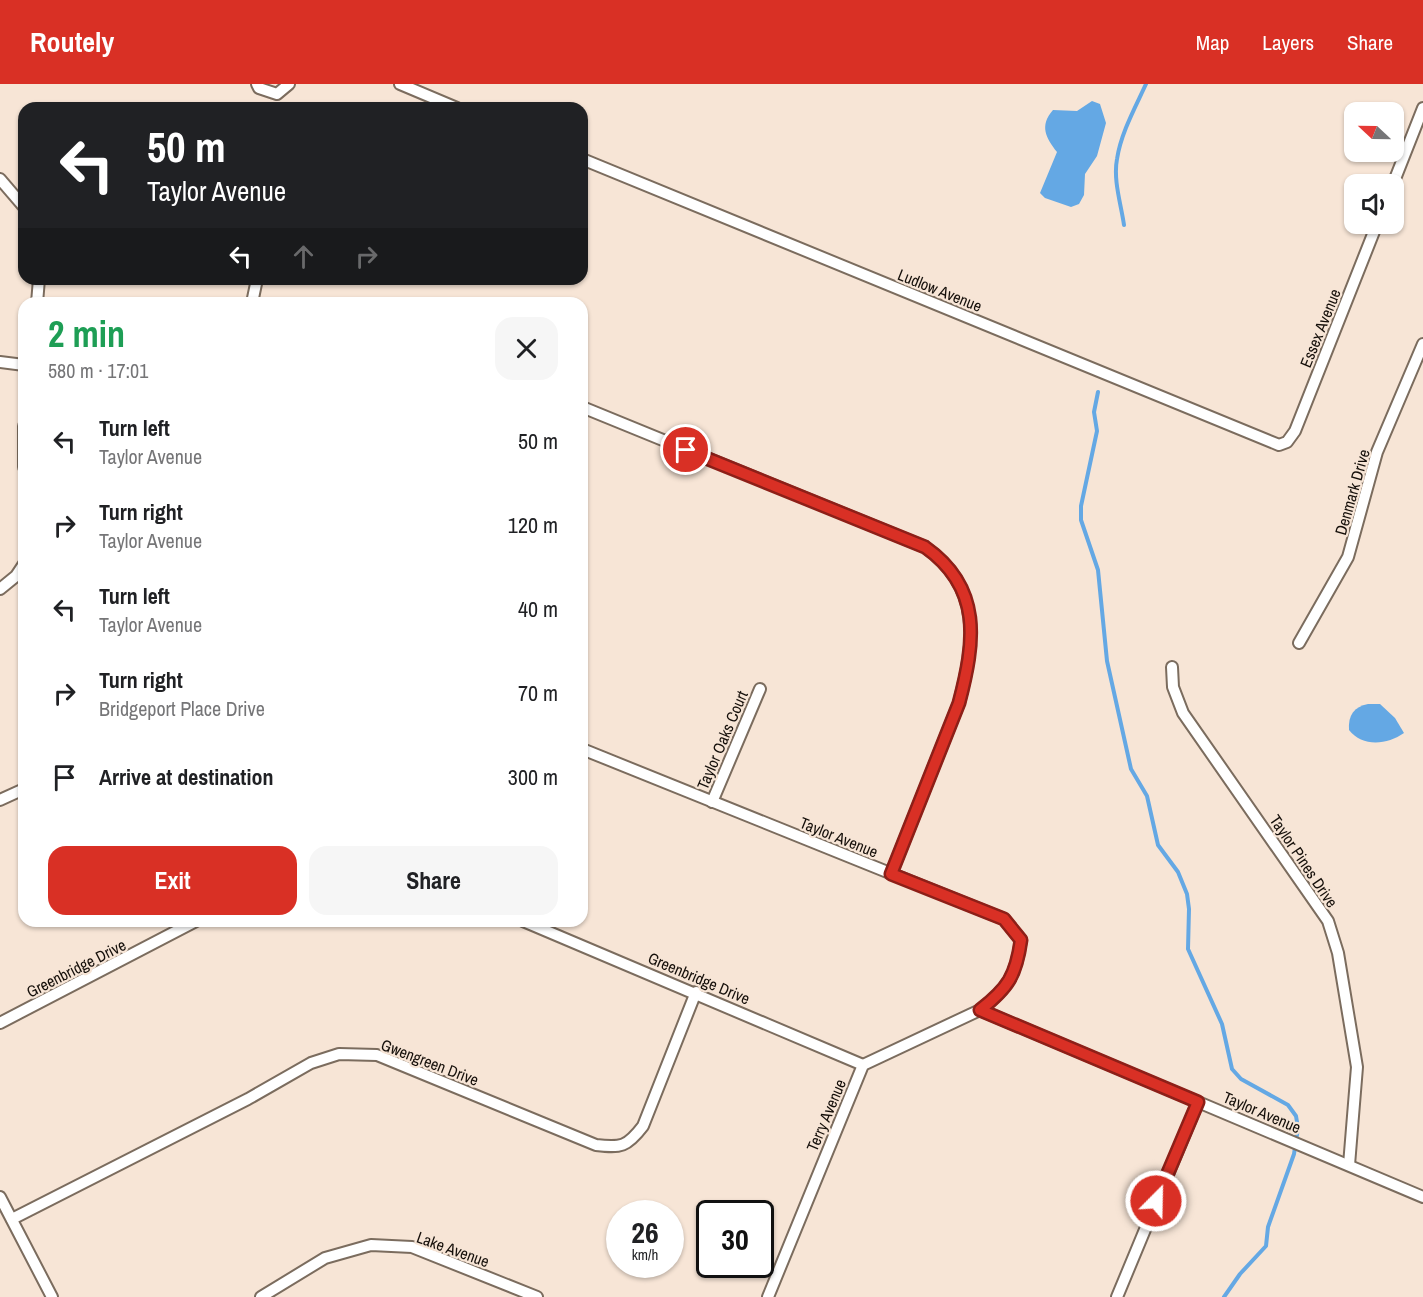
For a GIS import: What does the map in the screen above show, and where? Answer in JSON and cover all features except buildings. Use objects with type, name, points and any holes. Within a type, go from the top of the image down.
[{"type":"street","points":[[257,84],[259,88],[277,94],[289,84]]},
{"type":"street","points":[[400,84],[418,88],[445,102]]},
{"type":"street","points":[[1397,174],[1423,108]]},
{"type":"street","name":"Ludlow Avenue","points":[[588,161],[1279,445],[1287,442]]},
{"type":"street","points":[[0,179],[18,200]]},
{"type":"street","name":"Essex Avenue","points":[[1287,442],[1295,431],[1373,234]]},
{"type":"street","name":"Denmark Drive","points":[[1299,643],[1348,557],[1377,452],[1423,344]]},
{"type":"street","points":[[0,362],[18,364]]},
{"type":"street","points":[[588,409],[925,547],[950,568],[967,599],[970,617],[970,656],[959,703],[891,874]]},
{"type":"street","points":[[0,589],[18,573]]},
{"type":"street","name":"Taylor Pines Drive","points":[[1172,667],[1173,687],[1183,713],[1328,921],[1338,953],[1357,1067],[1349,1165]]},
{"type":"street","name":"Taylor Oaks Court","points":[[712,802],[760,689]]},
{"type":"street","name":"Taylor Avenue","points":[[588,751],[1004,919],[1021,940],[1018,963],[1005,990],[980,1010],[1423,1197]]},
{"type":"street","points":[[0,800],[18,792]]},
{"type":"street","name":"Greenbridge Drive","points":[[0,1023],[184,927]]},
{"type":"street","name":"Greenbridge Drive","points":[[538,927],[696,992],[863,1065]]},
{"type":"street","name":"Gwengreen Drive","points":[[12,1220],[248,1099],[311,1063],[339,1054],[377,1055],[596,1145],[614,1147],[630,1143],[643,1126],[696,992]]},
{"type":"street","name":"Terry Avenue","points":[[768,1297],[863,1065],[980,1010]]},
{"type":"street","points":[[1118,1297],[1198,1102]]},
{"type":"street","points":[[0,1197],[52,1297]]},
{"type":"street","name":"Lake Avenue","points":[[261,1297],[275,1294],[325,1258],[371,1245],[412,1247],[537,1297]]},
{"type":"water","points":[[1092,101],[1100,104],[1106,123],[1097,156],[1085,174],[1084,195],[1079,204],[1071,207],[1045,198],[1040,193],[1057,152],[1047,137],[1046,121],[1053,110],[1077,111]]},
{"type":"water","points":[[1380,704],[1395,718],[1404,733],[1383,742],[1368,742],[1354,736],[1349,730],[1351,716],[1359,707]]},
{"type":"waterway","points":[[1124,225],[1117,184],[1117,159],[1125,130],[1146,84]]},
{"type":"waterway","points":[[1098,392],[1094,412],[1097,431],[1081,506],[1081,520],[1098,570],[1107,661],[1131,769],[1147,796],[1158,845],[1178,872],[1187,894],[1188,949],[1222,1024],[1232,1069],[1241,1079],[1288,1105],[1296,1116],[1298,1128],[1294,1154],[1268,1227],[1266,1246],[1240,1274],[1224,1297]]},
{"type":"route","points":[[686,450],[925,547],[950,568],[960,583],[967,599],[970,617],[970,656],[966,678],[959,703],[891,874],[1004,919],[1021,940],[1018,963],[1005,990],[980,1010],[1198,1102],[1156,1201]]}]
